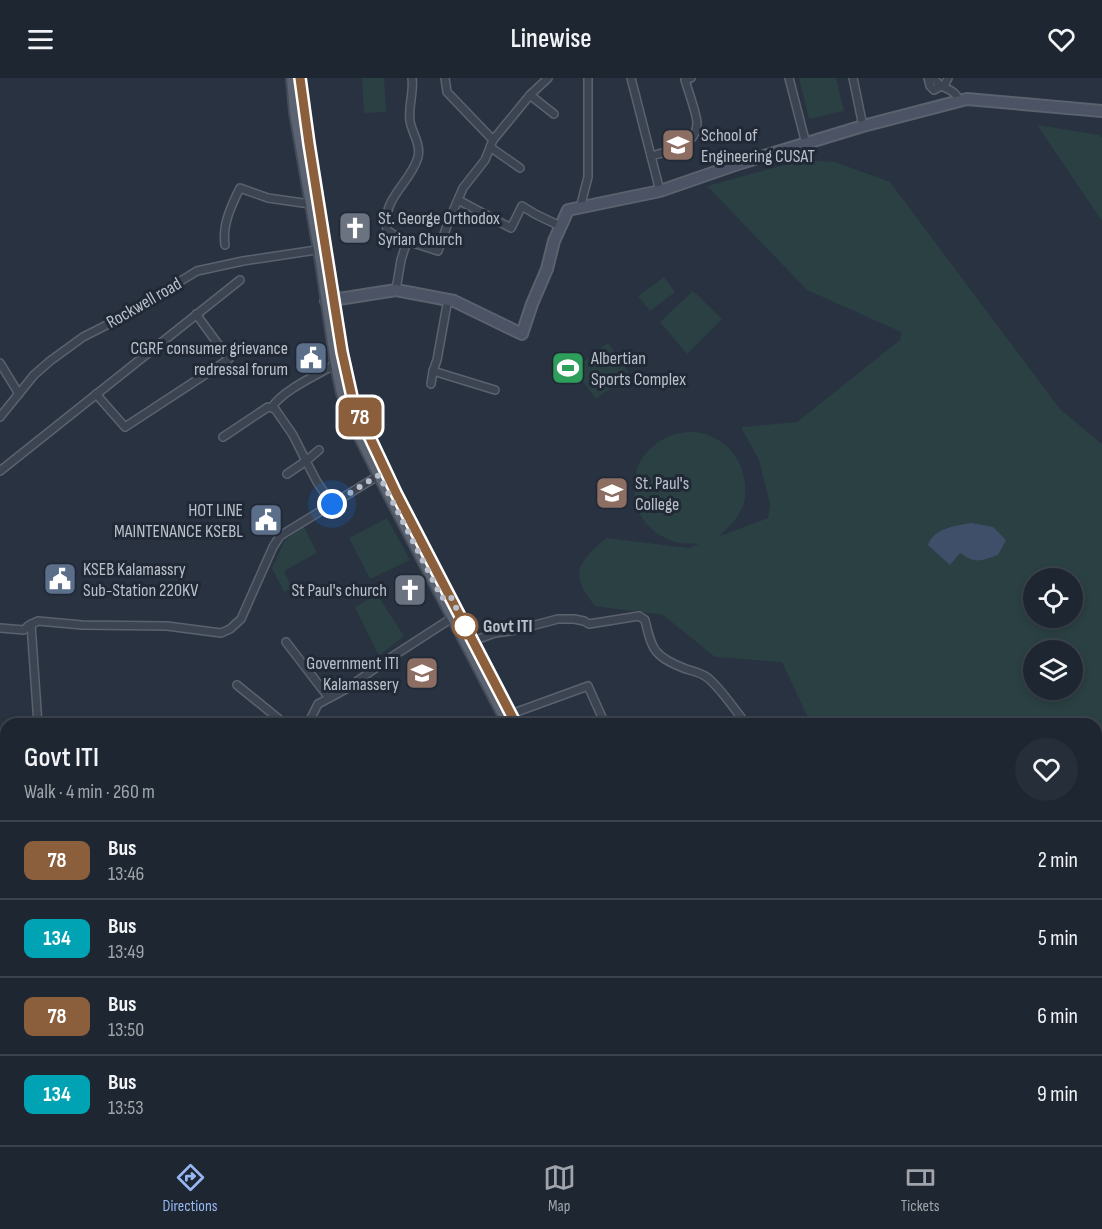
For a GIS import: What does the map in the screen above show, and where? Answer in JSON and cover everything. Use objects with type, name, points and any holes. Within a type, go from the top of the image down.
[{"type":"main road","points":[[292,78],[295,112],[310,204],[322,249]]},
{"type":"main road","points":[[300,78],[330,300],[336,364],[342,393],[350,414],[446,596],[473,641],[489,680]]},
{"type":"main road","points":[[330,300],[352,397],[382,473]]},
{"type":"main road","points":[[446,596],[452,618],[510,718]]},
{"type":"street","points":[[412,78],[410,119],[418,143],[418,154],[414,168],[400,186],[390,206],[386,220],[387,230],[397,237],[438,251],[463,188],[485,160],[492,144],[530,95],[548,78]]},
{"type":"street","points":[[445,78],[447,92],[492,144],[520,168]]},
{"type":"street","points":[[580,208],[588,177],[588,78]]},
{"type":"street","points":[[631,78],[660,190]]},
{"type":"street","points":[[651,156],[672,151],[686,144],[694,134],[697,122],[685,80],[691,78]]},
{"type":"street","points":[[789,78],[806,144]]},
{"type":"street","points":[[852,78],[863,126]]},
{"type":"street","points":[[928,78],[934,90],[945,84],[948,78]]},
{"type":"street","points":[[934,78],[942,86],[956,93],[959,100]]},
{"type":"street","points":[[530,95],[554,114]]},
{"type":"street","points":[[330,300],[396,290],[448,299],[522,334],[547,269],[554,241],[568,210],[660,190],[863,126],[959,100],[1102,111]]},
{"type":"street","points":[[225,245],[224,236],[230,210],[240,188],[268,198],[310,204]]},
{"type":"street","points":[[458,200],[511,228],[522,206],[560,226]]},
{"type":"street","points":[[396,290],[407,241]]},
{"type":"street","name":"Rockwell road","points":[[0,417],[34,375],[50,361],[83,337],[150,303],[197,271],[243,261],[322,249]]},
{"type":"street","points":[[0,471],[240,280]]},
{"type":"street","points":[[431,384],[448,299]]},
{"type":"street","points":[[96,394],[124,427],[229,359],[196,314]]},
{"type":"street","points":[[0,363],[19,394]]},
{"type":"street","points":[[223,437],[268,407],[272,407],[288,391],[336,364]]},
{"type":"street","points":[[433,371],[495,390]]},
{"type":"street","points":[[272,407],[293,435],[317,482],[332,504]]},
{"type":"street","points":[[287,474],[319,450]]},
{"type":"street","points":[[0,628],[24,630],[38,621],[82,625],[167,626],[221,633],[230,629],[241,619],[280,536],[382,473]]},
{"type":"street","points":[[473,641],[495,633],[558,619],[574,619],[589,624],[639,616],[645,620],[652,647],[659,655],[707,677],[742,718]]},
{"type":"street","points":[[311,718],[318,704],[346,689],[452,618]]},
{"type":"street","points":[[31,624],[38,718]]},
{"type":"street","points":[[286,642],[329,698]]},
{"type":"street","points":[[237,685],[278,718]]},
{"type":"street","points":[[519,718],[588,686],[602,718]]},
{"type":"green space","points":[[362,78],[384,78],[386,112],[364,113]]},
{"type":"green space","points":[[799,78],[836,78],[844,111],[809,119]]},
{"type":"green space","points":[[1037,125],[1100,135],[1102,138],[1102,221]]},
{"type":"green space","points":[[803,160],[835,162],[890,182],[1060,409],[1102,444],[1102,718],[808,718],[782,662],[715,657],[663,615],[595,606],[581,585],[579,577],[583,562],[606,538],[689,548],[699,544],[667,539],[654,531],[640,514],[634,484],[639,463],[648,451],[662,440],[677,434],[693,432],[708,435],[722,442],[733,453],[741,467],[745,499],[738,516],[720,536],[768,518],[770,504],[759,460],[741,427],[797,422],[900,340],[901,332],[807,290],[707,186]]},
{"type":"green space","points":[[664,277],[675,292],[650,311],[638,296]]},
{"type":"green space","points":[[693,291],[722,319],[687,354],[660,322]]},
{"type":"green space","points":[[608,343],[630,374],[596,399],[574,369]]},
{"type":"green space","points":[[387,518],[410,560],[370,579],[349,538]]},
{"type":"green space","points":[[304,527],[317,553],[284,571],[292,588],[284,592],[272,568],[285,540]]},
{"type":"green space","points":[[388,588],[390,592],[380,599],[404,636],[379,656],[355,607]]},
{"type":"water","points":[[971,523],[993,527],[1006,540],[998,555],[978,560],[970,559],[960,553],[950,565],[928,545],[940,531]]},
{"type":"bus line","name":"78","points":[[300,78],[342,352],[352,397],[396,493],[513,718]]},
{"type":"place","name":"School of Engineering CUSAT","points":[[678,145]]},
{"type":"place","name":"St. George Orthodox Syrian Church","points":[[355,228]]},
{"type":"place","name":"CGRF consumer grievance redressal forum","points":[[311,358]]},
{"type":"place","name":"Albertian Sports Complex","points":[[568,368]]},
{"type":"place","name":"St. Paul's College","points":[[612,493]]},
{"type":"place","name":"HOT LINE MAINTENANCE KSEBL","points":[[266,520]]},
{"type":"place","name":"KSEB Kalamassry Sub-Station 220KV","points":[[60,579]]},
{"type":"place","name":"St Paul's church","points":[[410,590]]},
{"type":"place","name":"Govt ITI","points":[[465,626]]},
{"type":"place","name":"Government ITI Kalamassery","points":[[422,673]]},
{"type":"route","points":[[332,504],[379,475],[442,598],[450,595],[465,626]]}]
